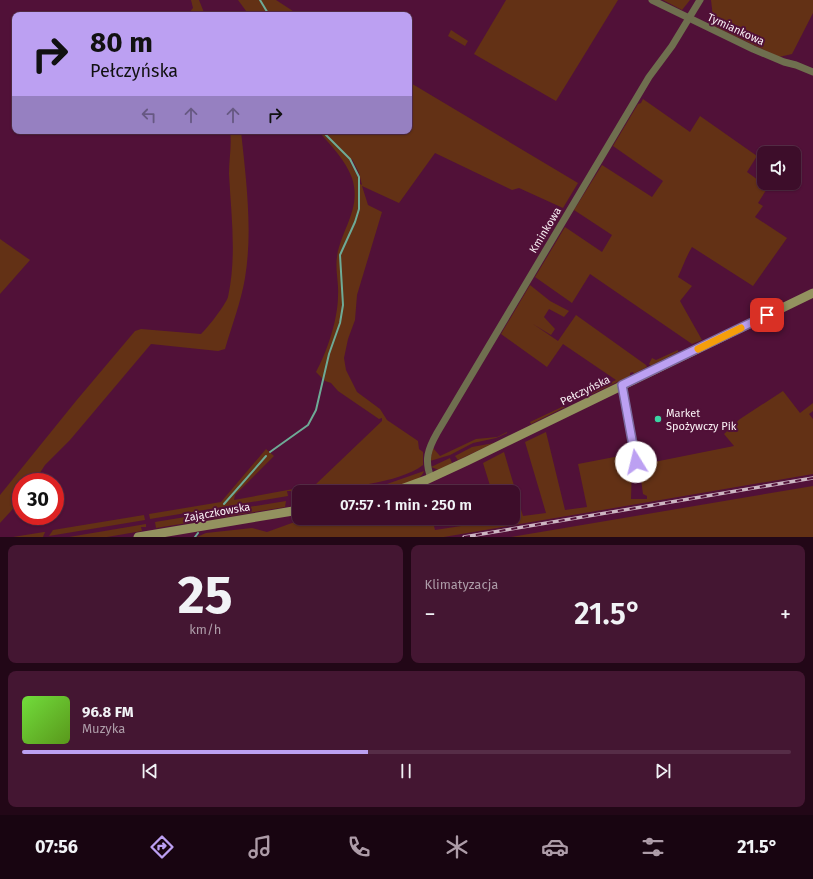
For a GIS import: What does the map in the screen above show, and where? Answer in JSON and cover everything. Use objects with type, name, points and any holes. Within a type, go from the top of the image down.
[{"type":"main road","name":"Pełczyńska","points":[[415,485],[813,293]]},
{"type":"main road","name":"Zajączkowska","points":[[138,537],[292,511]]},
{"type":"street","name":"Tymiankowa","points":[[652,0],[784,62],[813,72]]},
{"type":"street","name":"Kminkowa","points":[[431,478],[427,466],[426,456],[437,433],[649,76],[672,46],[700,0]]},
{"type":"street","points":[[622,385],[636,462]]},
{"type":"shaded area","points":[[191,0],[199,0],[204,12],[190,12],[193,8]]},
{"type":"shaded area","points":[[238,0],[276,0],[294,12],[247,12]]},
{"type":"shaded area","points":[[506,0],[618,0],[556,101],[474,54]]},
{"type":"shaded area","points":[[663,0],[690,0],[682,10]]},
{"type":"shaded area","points":[[711,0],[813,0],[813,13],[792,54],[779,57],[714,26]]},
{"type":"shaded area","points":[[451,30],[468,41],[465,46],[448,36]]},
{"type":"shaded area","points":[[412,84],[578,183],[563,208],[519,188],[512,190],[435,153],[399,203],[362,186],[368,205],[382,212],[357,295],[355,320],[348,339],[344,358],[346,370],[357,392],[380,409],[387,420],[418,441],[419,449],[423,452],[423,465],[400,477],[370,484],[315,485],[382,421],[382,418],[379,419],[338,391],[331,383],[325,381],[316,372],[328,345],[334,325],[338,305],[336,267],[337,257],[342,237],[353,209],[354,189],[352,178],[346,165],[321,134],[412,134]],"holes":[[[352,159],[359,173],[362,185],[358,183],[358,177],[350,162]]]},
{"type":"shaded area","points":[[643,99],[690,132],[700,116],[757,156],[747,172],[757,179],[757,190],[766,190],[758,203],[763,206],[755,217],[787,238],[753,286],[692,247],[678,277],[692,286],[680,301],[702,340],[692,344],[590,274],[572,303],[535,277],[565,227],[602,252],[612,235],[574,210],[602,165],[652,197],[663,181],[613,146],[638,104],[641,103]]},
{"type":"shaded area","points":[[230,134],[241,134],[249,223],[247,260],[239,305],[225,349],[218,351],[151,344],[70,440],[45,465],[40,473],[18,473],[135,331],[141,329],[201,334],[216,316],[227,300],[231,282],[233,251],[229,174]]},
{"type":"shaded area","points":[[0,239],[30,260],[0,294]]},
{"type":"shaded area","points":[[530,285],[550,301],[569,311],[564,317],[549,309],[544,317],[555,329],[551,335],[533,324],[558,341],[576,315],[647,367],[634,374],[633,372],[630,373],[630,376],[592,394],[591,392],[616,380],[563,344],[547,367],[501,334]]},
{"type":"shaded area","points":[[678,350],[678,352],[651,366],[649,364],[652,358],[656,360]]},
{"type":"shaded area","points":[[783,391],[800,413],[813,403],[813,411],[809,414],[813,419],[813,474],[520,524],[520,506],[523,516],[546,513],[525,442],[546,432],[565,510],[587,507],[578,464],[630,454],[632,464],[631,499],[647,499],[647,496],[643,494],[639,465],[734,446],[724,434],[740,419]]},
{"type":"shaded area","points":[[564,406],[565,407],[531,424],[530,422]]},
{"type":"shaded area","points":[[507,432],[496,438],[473,443],[450,455],[430,461],[433,448],[440,456],[476,439],[497,437]]},
{"type":"shaded area","points":[[494,443],[458,460],[455,456],[472,447]]},
{"type":"shaded area","points":[[266,449],[274,456],[235,495],[234,500],[292,489],[292,495],[291,491],[287,491],[288,496],[150,519],[149,514],[221,502]]},
{"type":"shaded area","points":[[504,452],[514,485],[490,485],[483,463]]},
{"type":"shaded area","points":[[450,458],[452,463],[439,470],[431,467]]},
{"type":"shaded area","points":[[424,471],[419,478],[410,483],[404,485],[381,485]]},
{"type":"shaded area","points":[[12,480],[12,510],[0,523],[0,495]]},
{"type":"shaded area","points":[[813,486],[813,537],[511,537]]},
{"type":"shaded area","points":[[286,501],[285,507],[156,528],[155,522],[210,513],[211,518],[219,517],[218,512]]},
{"type":"shaded area","points":[[144,515],[145,520],[49,536],[53,530]]},
{"type":"shaded area","points":[[292,523],[292,525],[306,526],[434,525],[435,530],[468,525],[514,525],[444,537],[197,537],[206,533],[252,528],[267,532]]},
{"type":"shaded area","points":[[146,524],[146,527],[141,527],[142,531],[107,537],[69,537]]},
{"type":"shaded area","points":[[45,532],[43,537],[13,537]]},
{"type":"waterway","points":[[260,0],[267,12]]},
{"type":"waterway","points":[[270,452],[308,425],[316,410],[329,354],[340,323],[343,305],[340,255],[355,222],[359,209],[359,177],[350,159],[325,134]]},
{"type":"waterway","points":[[224,504],[266,456]]},
{"type":"waterway","points":[[203,520],[205,516],[215,514]]},
{"type":"waterway","points":[[195,537],[198,533]]},
{"type":"railway","points":[[464,537],[813,478]]},
{"type":"slow traffic","points":[[698,349],[741,328]]},
{"type":"place","name":"Market Spożywczy Pik","points":[[658,419]]},
{"type":"route","points":[[636,462],[622,385],[767,315]]}]
